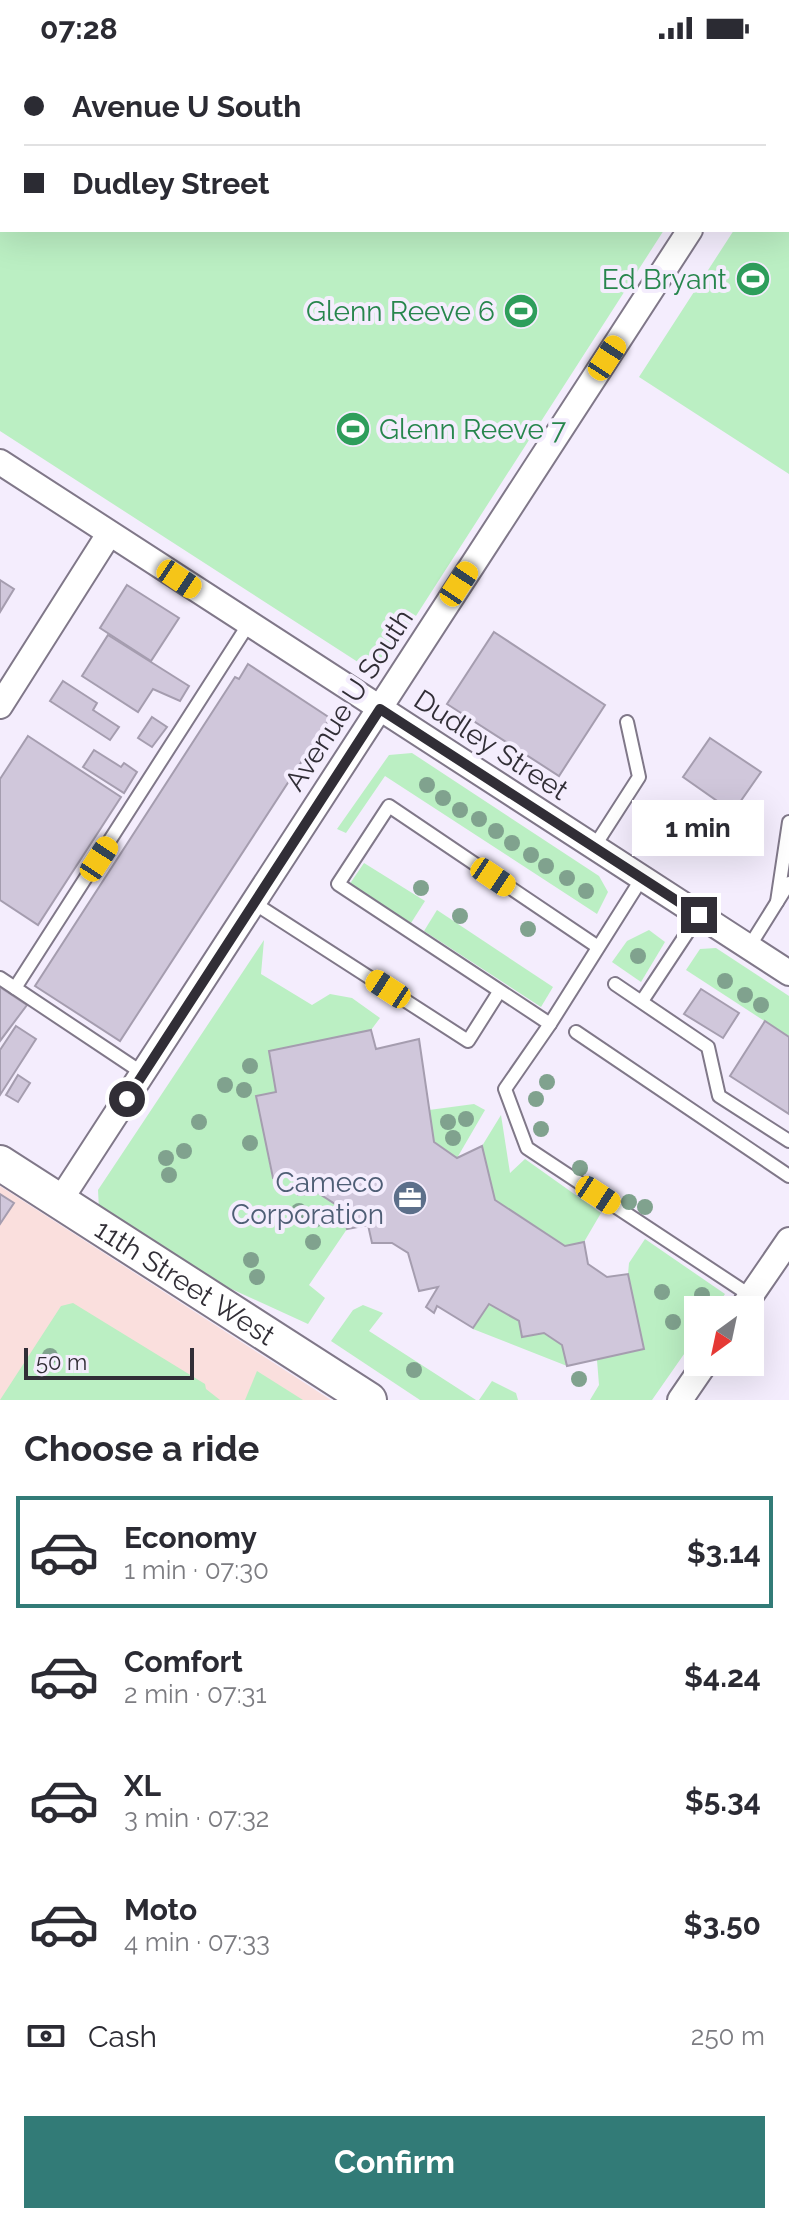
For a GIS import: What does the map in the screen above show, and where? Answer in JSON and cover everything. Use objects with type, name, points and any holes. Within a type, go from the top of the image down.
[{"type":"main road","name":"11th Street West","points":[[0,1163],[369,1400]]},
{"type":"street","name":"Avenue U South","points":[[59,1202],[689,232]]},
{"type":"street","name":"Dudley Street","points":[[0,462],[789,973]]},
{"type":"street","points":[[0,706],[109,534]]},
{"type":"street","points":[[751,1296],[789,1240]]},
{"type":"street","points":[[680,1400],[696,1376]]},
{"type":"lane","points":[[15,988],[248,625]]},
{"type":"lane","points":[[594,847],[639,777],[627,722]]},
{"type":"lane","points":[[550,1024],[338,884],[389,806],[598,947]]},
{"type":"lane","points":[[777,902],[789,822]]},
{"type":"lane","points":[[642,878],[505,1089],[527,1148],[736,1296]]},
{"type":"lane","points":[[749,947],[789,883]]},
{"type":"lane","points":[[254,903],[468,1041],[499,992]]},
{"type":"lane","points":[[642,1001],[699,915]]},
{"type":"lane","points":[[0,978],[144,1074]]},
{"type":"lane","points":[[615,984],[708,1047],[719,1096],[789,1141]]},
{"type":"lane","points":[[576,1032],[789,1176]]},
{"type":"shaded area","points":[[0,1186],[331,1400],[0,1400]]},
{"type":"green space","points":[[0,232],[663,232],[378,675],[0,431]]},
{"type":"green space","name":"Ed Bryant","points":[[733,232],[789,232],[789,474],[639,377]]},
{"type":"green space","points":[[412,753],[599,876],[608,892],[597,914],[385,776],[346,833],[337,829],[389,755]]},
{"type":"green space","points":[[364,863],[425,901],[411,923],[349,885]]},
{"type":"green space","points":[[437,910],[553,987],[541,1007],[424,931]]},
{"type":"green space","points":[[649,930],[665,942],[641,982],[612,962],[627,941]]},
{"type":"green space","points":[[264,940],[261,974],[312,1005],[330,994],[352,998],[380,1018],[371,1030],[269,1051],[276,1092],[257,1097],[272,1177],[295,1175],[298,1195],[318,1193],[341,1208],[347,1229],[309,1285],[325,1298],[308,1324],[100,1229],[98,1190]]},
{"type":"green space","points":[[716,948],[789,996],[789,1037],[686,970],[700,949]]},
{"type":"green space","points":[[474,1104],[485,1110],[457,1158],[434,1142],[429,1110]]},
{"type":"green space","points":[[501,1115],[510,1173],[525,1159],[601,1213],[584,1242],[565,1246],[495,1200],[482,1146]]},
{"type":"green space","points":[[645,1239],[725,1294],[684,1296],[684,1354],[652,1400],[590,1400],[599,1385],[597,1360],[644,1348],[628,1274],[629,1263]]},
{"type":"green space","points":[[73,1303],[205,1384],[206,1389],[220,1400],[0,1400],[61,1306]]},
{"type":"green space","points":[[489,1304],[519,1321],[522,1337],[544,1333],[562,1345],[567,1366],[473,1329]]},
{"type":"green space","points":[[363,1305],[383,1313],[369,1331],[476,1400],[420,1400],[331,1341],[353,1310]]},
{"type":"green space","points":[[257,1371],[303,1400],[245,1400]]},
{"type":"green space","points":[[492,1381],[516,1393],[518,1400],[479,1400]]},
{"type":"building","points":[[0,580],[14,589],[0,612]]},
{"type":"building","points":[[127,585],[179,618],[151,661],[100,628]]},
{"type":"building","points":[[494,632],[605,705],[559,776],[447,704]]},
{"type":"building","points":[[108,635],[189,686],[180,701],[153,689],[138,712],[82,676]]},
{"type":"building","points":[[248,664],[330,718],[120,1041],[35,986],[235,677],[239,679]]},
{"type":"building","points":[[63,681],[97,703],[93,710],[119,727],[110,740],[50,701]]},
{"type":"building","points":[[152,717],[167,727],[152,747],[138,738]]},
{"type":"building","points":[[28,736],[121,797],[38,925],[0,900],[0,779]]},
{"type":"building","points":[[710,738],[761,772],[733,812],[683,777]]},
{"type":"building","points":[[94,750],[121,767],[124,763],[137,772],[124,793],[83,767]]},
{"type":"building","points":[[0,987],[27,1005],[0,1041]]},
{"type":"building","points":[[701,989],[739,1013],[723,1038],[684,1014]]},
{"type":"building","points":[[765,1021],[789,1037],[789,1114],[730,1076]]},
{"type":"building","points":[[16,1026],[36,1039],[0,1095],[0,1050]]},
{"type":"building","name":"Cameco Corporation","points":[[371,1030],[376,1049],[419,1039],[434,1142],[457,1158],[482,1146],[495,1200],[565,1246],[584,1242],[588,1264],[607,1277],[628,1274],[644,1349],[567,1366],[562,1345],[544,1333],[522,1337],[519,1321],[489,1304],[473,1328],[437,1306],[434,1313],[426,1307],[438,1287],[419,1291],[408,1253],[392,1243],[372,1243],[368,1225],[347,1229],[341,1208],[318,1193],[298,1195],[295,1175],[273,1178],[256,1096],[276,1092],[269,1051]]},
{"type":"building","points":[[18,1075],[30,1083],[18,1102],[6,1095]]},
{"type":"building","points":[[0,1194],[14,1203],[0,1224]]},
{"type":"place","name":"Ed Bryant","points":[[753,279]]},
{"type":"place","name":"Glenn Reeve 6","points":[[521,311]]},
{"type":"place","name":"Glenn Reeve 7","points":[[353,429]]},
{"type":"place","name":"Cameco Corporation","points":[[410,1198]]},
{"type":"route","points":[[127,1099],[380,709],[699,915]]}]
